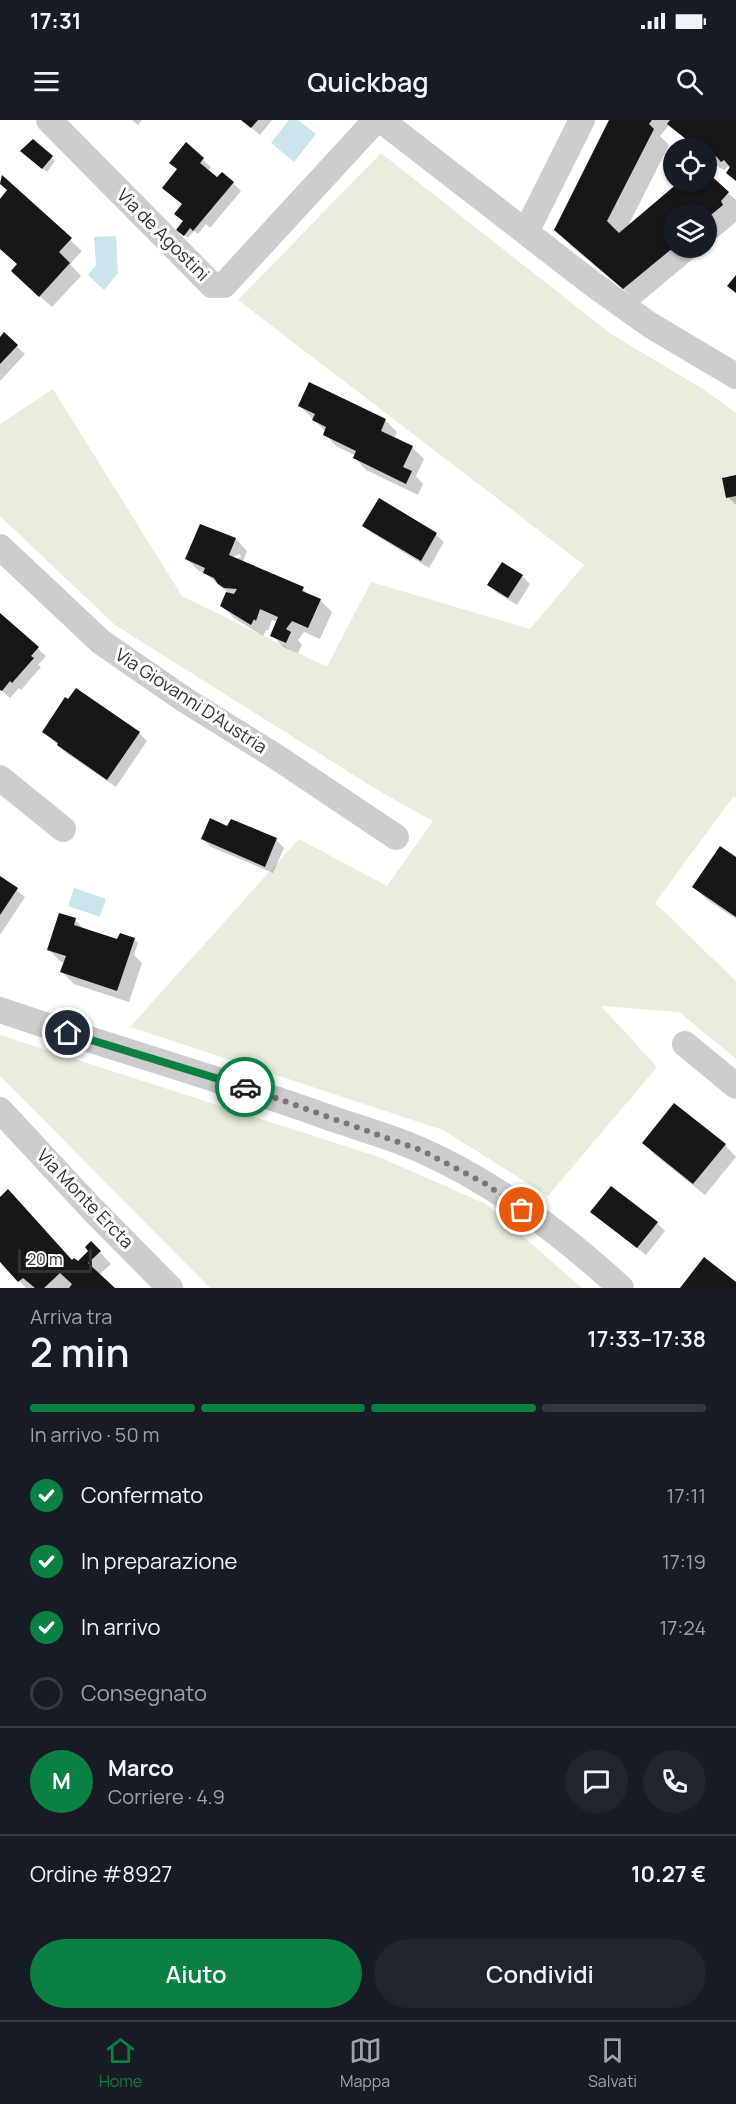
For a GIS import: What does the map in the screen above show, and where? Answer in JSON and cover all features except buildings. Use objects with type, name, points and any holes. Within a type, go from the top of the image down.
[{"type":"street","name":"Via de Agostini","points":[[49,120],[212,285],[224,285],[376,120]]},
{"type":"street","points":[[381,120],[594,285],[650,325],[736,376]]},
{"type":"street","points":[[526,232],[582,120]]},
{"type":"street","name":"Via Giovanni D'Austria","points":[[0,547],[101,642],[185,700],[278,758],[396,837]]},
{"type":"street","points":[[0,778],[63,829]]},
{"type":"street","points":[[0,1010],[254,1090],[423,1151],[486,1184],[578,1248],[621,1288]]},
{"type":"street","points":[[685,1044],[736,1086]]},
{"type":"street","name":"Via Monte Ercta","points":[[0,1110],[92,1209],[170,1288]]},
{"type":"shaded area","points":[[381,153],[611,334],[703,389],[736,413],[736,798],[733,797],[655,903],[736,981],[736,1059],[679,1012],[601,1006],[657,1067],[548,1196],[443,1130],[130,1027],[299,839],[387,886],[433,821],[379,791],[115,625],[0,516],[0,424],[53,389],[182,596],[327,667],[371,582],[530,629],[584,565],[238,300]]},
{"type":"shaded area","points":[[0,1035],[379,1157],[486,1204],[582,1288],[210,1288],[0,1076]]},
{"type":"water","points":[[289,120],[298,120],[316,134],[294,162],[271,143]]},
{"type":"water","points":[[116,236],[118,273],[104,290],[88,275],[96,265],[94,237]]},
{"type":"water","points":[[74,888],[106,899],[100,917],[68,906]]},
{"type":"way so far","points":[[245,1087],[423,1151],[486,1184],[522,1210]]},
{"type":"route","points":[[68,1033],[245,1087]]}]
